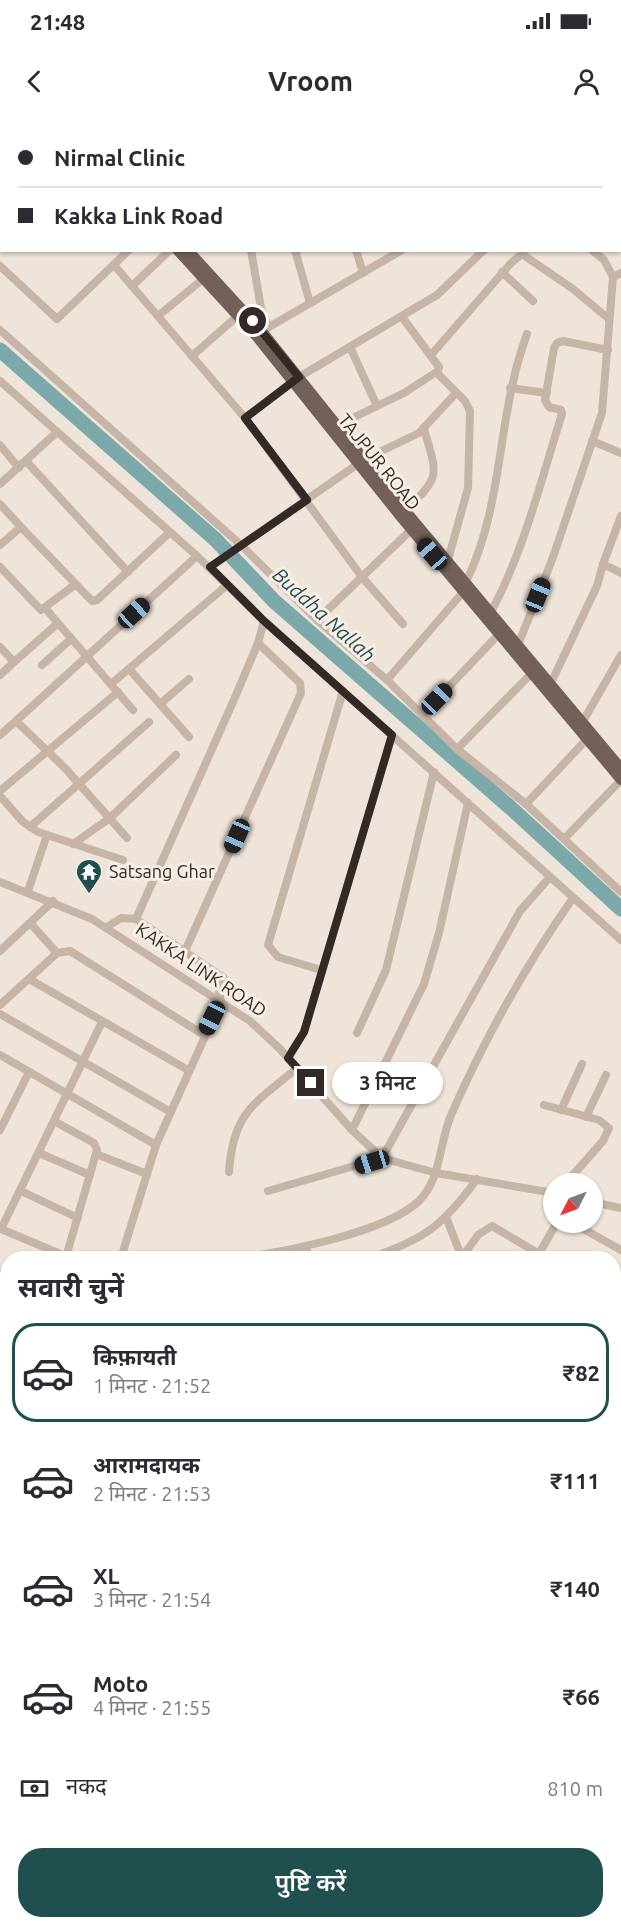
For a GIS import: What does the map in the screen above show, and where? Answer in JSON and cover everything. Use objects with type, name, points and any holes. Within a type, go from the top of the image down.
[{"type":"main road","name":"TAJPUR ROAD","points":[[179,252],[203,279],[240,313],[265,328],[296,379],[338,425],[361,461],[448,560],[498,635],[621,780]]},
{"type":"main road","name":"TAJPUR ROAD","points":[[190,252],[296,379],[412,529],[491,612],[620,766]]},
{"type":"street","points":[[0,267],[57,320],[127,252]]},
{"type":"street","points":[[132,286],[168,252]]},
{"type":"street","points":[[251,252],[265,328],[397,252]]},
{"type":"street","points":[[296,252],[310,303]]},
{"type":"street","points":[[357,252],[363,273]]},
{"type":"street","points":[[245,418],[296,379],[441,292],[482,252]]},
{"type":"street","points":[[518,645],[552,560],[602,413],[609,319],[618,275],[594,252]]},
{"type":"street","points":[[431,355],[502,272],[518,256],[525,254],[609,319]]},
{"type":"street","points":[[114,265],[245,418],[362,577],[403,624]]},
{"type":"street","points":[[502,272],[533,301]]},
{"type":"street","points":[[158,316],[203,279]]},
{"type":"street","points":[[192,356],[240,313]]},
{"type":"street","points":[[338,425],[377,406],[436,373],[440,368],[402,317]]},
{"type":"street","points":[[0,330],[317,620],[387,680],[457,749],[526,804],[621,892]]},
{"type":"street","points":[[387,680],[465,587],[479,557],[489,520],[510,388],[527,334]]},
{"type":"street","points":[[491,612],[504,588],[524,536],[562,414],[561,410],[547,405],[554,348],[557,343],[574,343],[608,350]]},
{"type":"street","points":[[350,347],[377,406]]},
{"type":"street","points":[[436,373],[467,404],[470,411],[468,489],[448,560]]},
{"type":"street","points":[[0,381],[170,532],[212,566],[226,586],[264,621],[621,940]]},
{"type":"street","points":[[510,388],[547,393]]},
{"type":"street","points":[[212,566],[361,461],[424,429],[456,393]]},
{"type":"street","points":[[405,510],[427,490],[433,479],[433,465],[424,429]]},
{"type":"street","points":[[0,484],[57,432]]},
{"type":"street","points":[[592,441],[621,453]]},
{"type":"street","points":[[0,445],[19,468]]},
{"type":"street","points":[[27,461],[128,572]]},
{"type":"street","points":[[0,504],[95,601],[170,532]]},
{"type":"street","points":[[550,685],[597,586],[621,516]]},
{"type":"street","points":[[0,544],[21,527]]},
{"type":"street","points":[[317,620],[412,529]]},
{"type":"street","points":[[0,735],[198,556]]},
{"type":"street","points":[[603,564],[621,573]]},
{"type":"street","points":[[0,567],[39,610],[45,608],[76,584]]},
{"type":"street","points":[[111,684],[226,586]]},
{"type":"street","points":[[45,608],[134,710]]},
{"type":"street","points":[[136,919],[258,643],[264,621]]},
{"type":"street","points":[[0,675],[57,624]]},
{"type":"street","points":[[422,715],[498,635]]},
{"type":"street","points":[[42,665],[70,639]]},
{"type":"street","points":[[185,951],[301,693],[300,683],[258,643]]},
{"type":"street","points":[[0,647],[14,662]]},
{"type":"street","points":[[582,723],[621,655]]},
{"type":"street","points":[[130,670],[189,737]]},
{"type":"street","points":[[457,749],[531,674]]},
{"type":"street","points":[[160,704],[189,679]]},
{"type":"street","points":[[321,970],[278,957],[268,945],[343,691]]},
{"type":"street","points":[[0,791],[118,692]]},
{"type":"street","points":[[16,721],[79,784],[127,838]]},
{"type":"street","points":[[30,827],[149,722]]},
{"type":"street","points":[[288,1058],[304,1032],[392,735]]},
{"type":"street","points":[[526,804],[586,740]]},
{"type":"street","points":[[73,844],[110,818],[176,755]]},
{"type":"street","points":[[357,1033],[386,970],[434,772]]},
{"type":"street","points":[[564,839],[621,780]]},
{"type":"street","points":[[0,796],[30,827],[47,836],[123,860]]},
{"type":"street","points":[[352,1130],[424,984],[439,933],[468,803]]},
{"type":"street","points":[[28,891],[47,836]]},
{"type":"street","points":[[268,1191],[382,1158],[520,911],[550,877]]},
{"type":"street","name":"KAKKA LINK ROAD","points":[[1,884],[54,901],[107,927],[250,1021],[288,1058],[352,1130],[382,1158],[436,1173],[543,1191]]},
{"type":"street","points":[[281,1251],[305,1247],[410,1209],[427,1191],[436,1173],[447,1126],[467,1080],[544,939],[573,898]]},
{"type":"street","points":[[0,951],[54,901]]},
{"type":"street","points":[[107,927],[121,918],[136,919],[222,975],[221,1001],[156,1145],[123,1251]]},
{"type":"street","points":[[31,924],[57,953]]},
{"type":"street","points":[[0,1005],[57,953],[70,951],[204,1035]]},
{"type":"street","points":[[29,979],[188,1070]]},
{"type":"street","points":[[0,1014],[170,1111]]},
{"type":"street","points":[[52,1251],[1,1229],[102,1022]]},
{"type":"street","points":[[0,1055],[156,1145]]},
{"type":"street","points":[[561,1110],[582,1064]]},
{"type":"street","points":[[228,1172],[230,1147],[236,1127],[258,1101],[297,1068]]},
{"type":"street","points":[[0,1130],[29,1072]]},
{"type":"street","points":[[586,1117],[606,1075]]},
{"type":"street","points":[[544,1105],[604,1123],[609,1132],[574,1173]]},
{"type":"street","points":[[54,1121],[94,1143],[96,1155],[70,1251]]},
{"type":"street","points":[[39,1153],[90,1175]]},
{"type":"street","points":[[96,1155],[147,1174]]},
{"type":"street","points":[[388,1251],[420,1239],[446,1217],[477,1179]]},
{"type":"street","points":[[21,1191],[78,1218]]},
{"type":"street","points":[[603,1204],[621,1208]]},
{"type":"street","points":[[446,1217],[459,1251]]},
{"type":"street","points":[[467,1251],[478,1235],[492,1226],[534,1251]]},
{"type":"street","points":[[545,1251],[552,1233]]},
{"type":"street","points":[[591,1233],[621,1250]]},
{"type":"street","points":[[305,1247],[307,1251]]},
{"type":"street","points":[[0,1565],[0,1571]]},
{"type":"waterway","name":"Buddha Nallah","points":[[0,350],[216,540],[274,601],[512,809],[621,909]]},
{"type":"place","name":"Satsang Ghar","points":[[89,895]]},
{"type":"route","points":[[253,321],[299,377],[245,418],[307,500],[210,567],[226,586],[392,735],[304,1032],[301,1041],[288,1058],[311,1083]]}]
